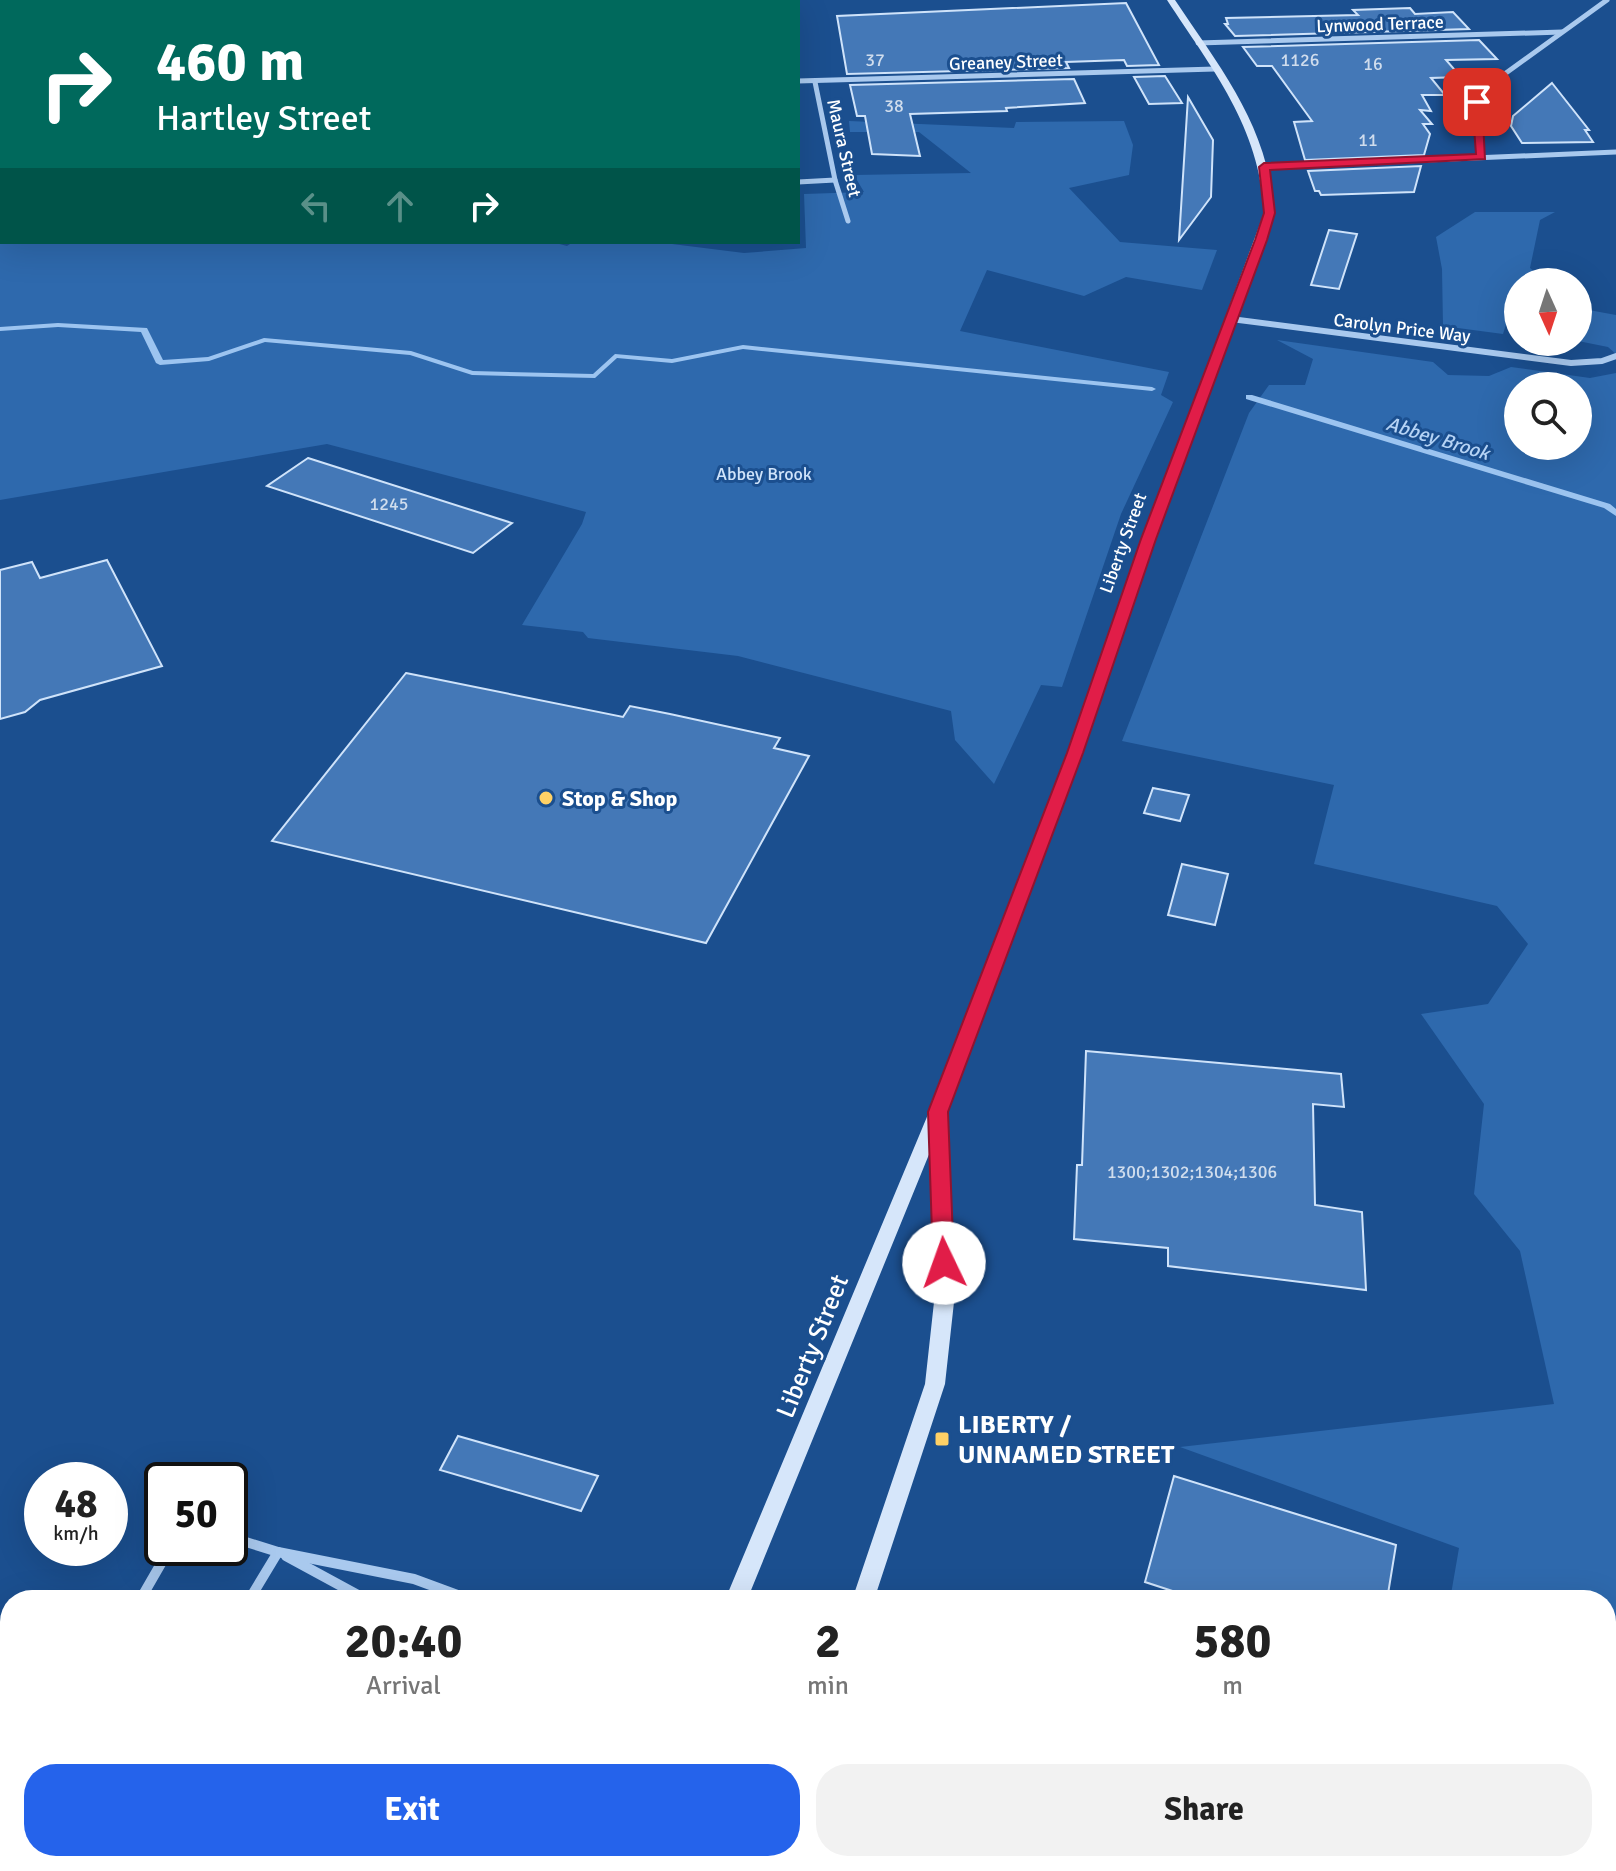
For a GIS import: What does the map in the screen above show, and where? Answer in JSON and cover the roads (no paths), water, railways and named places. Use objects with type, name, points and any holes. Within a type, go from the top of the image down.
[{"type":"main road","name":"Liberty Street","points":[[740,1590],[938,1112],[1075,753],[1149,539],[1269,213],[1264,167],[1254,134],[1171,0]]},
{"type":"main road","name":"Liberty Street","points":[[866,1590],[935,1384],[945,1293],[938,1112]]},
{"type":"street","points":[[1482,157],[1477,102],[1488,86],[1607,0]]},
{"type":"street","name":"Lynwood Terrace","points":[[1198,43],[1562,32]]},
{"type":"street","name":"Greaney Street","points":[[800,81],[1215,69]]},
{"type":"street","name":"Maura Street","points":[[815,82],[835,180],[848,221]]},
{"type":"street","points":[[1264,167],[1616,152]]},
{"type":"street","points":[[800,182],[835,180]]},
{"type":"street","name":"Carolyn Price Way","points":[[1231,319],[1571,363],[1602,361],[1616,356]]},
{"type":"street","points":[[248,1543],[278,1552],[414,1579],[444,1590]]},
{"type":"street","points":[[255,1590],[278,1552]]},
{"type":"street","points":[[278,1552],[348,1590]]},
{"type":"street","points":[[146,1590],[160,1566]]},
{"type":"waterway","name":"Abbey Brook","points":[[0,329],[58,325],[144,330],[160,363],[209,359],[264,340],[411,353],[472,373],[595,376],[615,356],[672,361],[743,347],[1152,389]]},
{"type":"waterway","name":"Abbey Brook","points":[[1249,397],[1607,506],[1616,513]]},
{"type":"place","name":"Stop & Shop","points":[[546,798]]},
{"type":"place","name":"LIBERTY / UNNAMED STREET","points":[[942,1439]]}]
